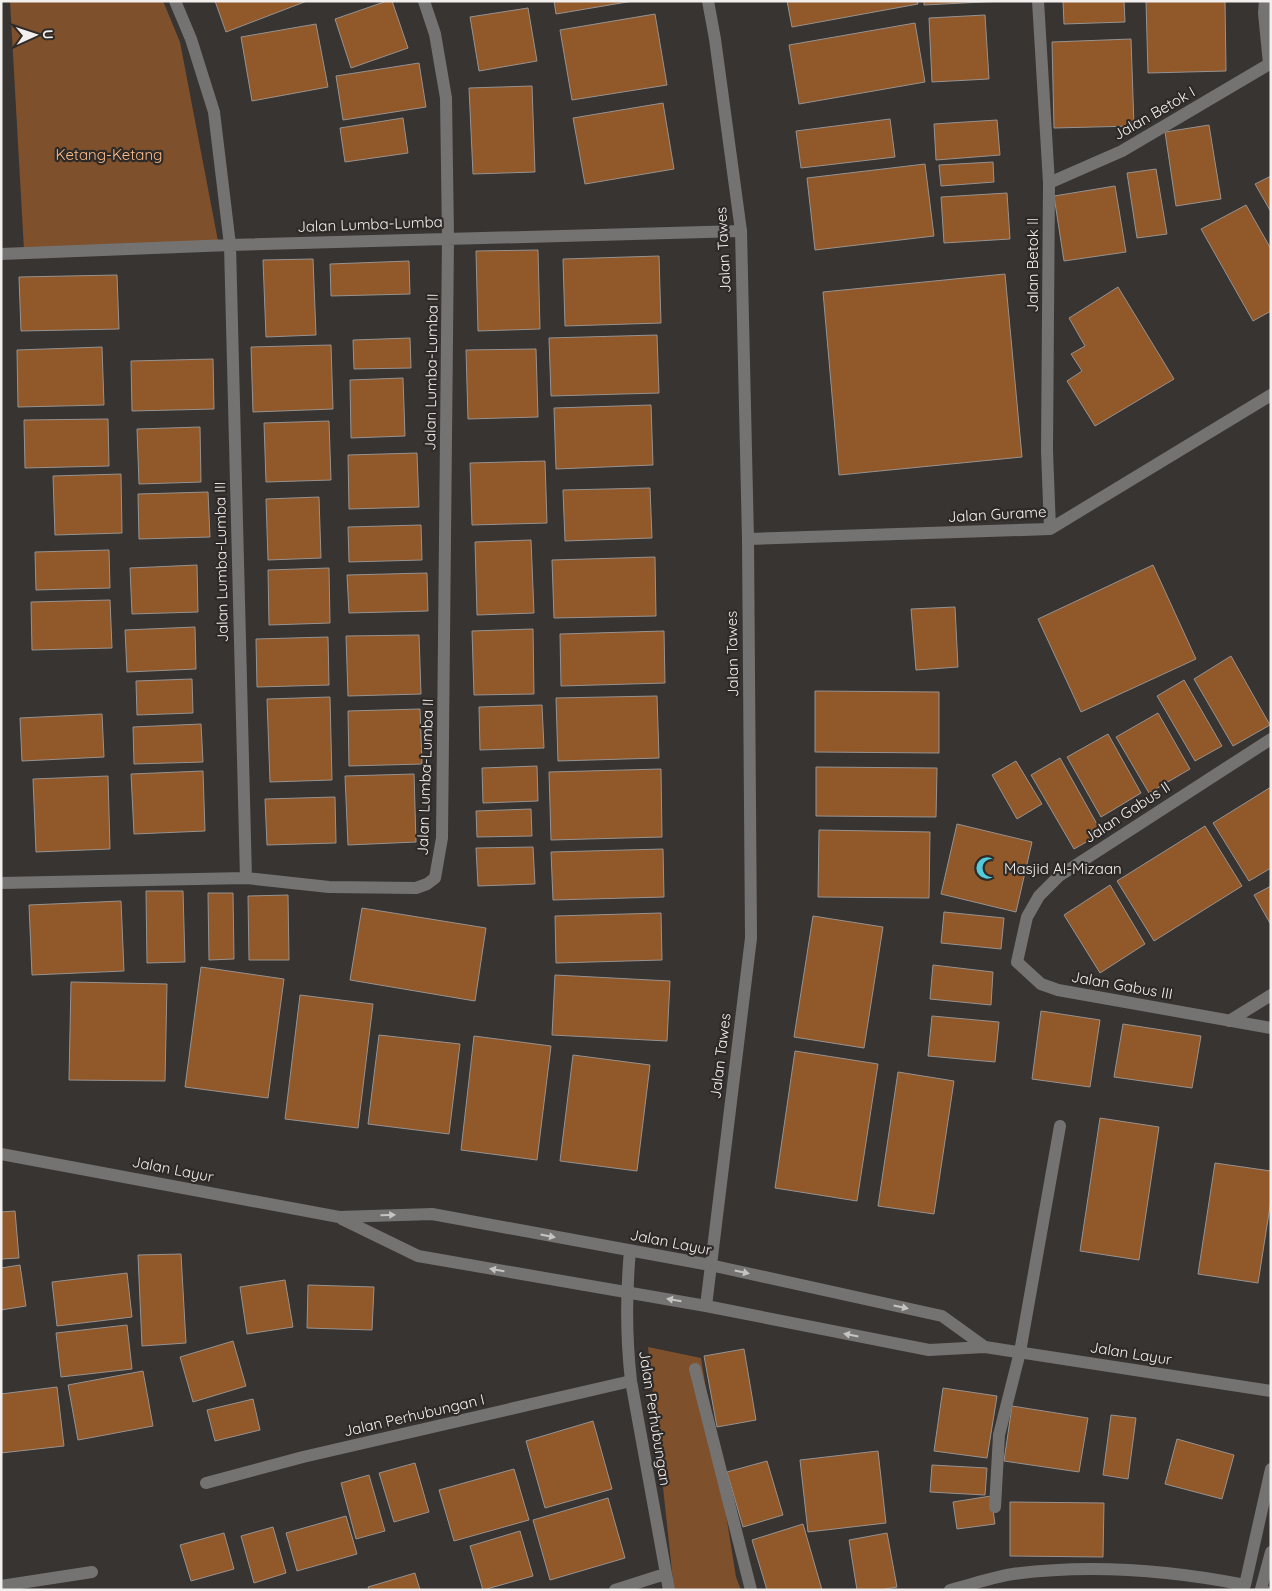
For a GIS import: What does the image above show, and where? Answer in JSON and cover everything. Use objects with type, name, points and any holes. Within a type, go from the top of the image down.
[{"type":"street","name":"Jalan Lumba-Lumba III","points":[[175,1],[191,39],[214,112],[230,245],[246,878]]},
{"type":"street","points":[[424,1],[435,34],[446,98],[448,238]]},
{"type":"street","name":"Jalan Tawes","points":[[706,1306],[752,938],[748,539],[741,231],[715,39],[708,1]]},
{"type":"street","name":"Jalan Betok II","points":[[1038,1],[1049,183],[1047,451],[1050,529]]},
{"type":"street","points":[[1265,1],[1264,13],[1270,64]]},
{"type":"street","name":"Jalan Betok I","points":[[1049,183],[1122,151],[1270,64]]},
{"type":"street","name":"Jalan Lumba-Lumba","points":[[1,254],[448,238],[741,231]]},
{"type":"street","name":"Jalan Lumba-Lumba II","points":[[1,883],[246,878],[329,887],[416,888],[435,878],[442,838],[448,238]]},
{"type":"street","name":"Jalan Gurame","points":[[748,539],[1050,529],[1271,395]]},
{"type":"street","name":"Jalan Gabus II","points":[[1017,962],[1027,917],[1039,896],[1058,876],[1271,739]]},
{"type":"street","name":"Jalan Gabus III","points":[[1017,962],[1041,984],[1058,990],[1271,1028]]},
{"type":"street","points":[[1230,1021],[1271,995]]},
{"type":"street","points":[[994,1507],[999,1435],[1020,1352],[1060,1126]]},
{"type":"street","name":"Jalan Layur","points":[[1,1154],[339,1217],[432,1214],[710,1265],[942,1316],[986,1347]]},
{"type":"street","name":"Jalan Layur","points":[[339,1217],[418,1256],[706,1306],[929,1350],[986,1347],[1271,1391]]},
{"type":"street","name":"Jalan Perhubungan","points":[[630,1251],[626,1292],[631,1381],[669,1590]]},
{"type":"street","points":[[695,1369],[751,1590]]},
{"type":"street","name":"Jalan Perhubungan I","points":[[206,1483],[303,1458],[631,1381]]},
{"type":"street","points":[[950,1590],[1012,1575],[1078,1569],[1160,1572],[1205,1577],[1245,1585],[1271,1469]]},
{"type":"street","points":[[1264,1590],[1261,1589],[1271,1552]]},
{"type":"street","points":[[1,1586],[92,1572]]},
{"type":"street","points":[[615,1590],[665,1574]]},
{"type":"green space","name":"Ketang-Ketang","points":[[10,1],[163,1],[180,42],[218,241],[24,250]]},
{"type":"green space","points":[[648,1347],[701,1358],[736,1577],[741,1590],[674,1590]]},
{"type":"building","points":[[215,1],[307,1],[226,32]]},
{"type":"building","points":[[387,1],[392,1],[408,48],[351,68],[335,19]]},
{"type":"building","points":[[554,1],[633,1],[556,14]]},
{"type":"building","points":[[787,1],[917,1],[918,4],[792,27]]},
{"type":"building","points":[[924,1],[1003,1],[924,5]]},
{"type":"building","points":[[1063,1],[1124,1],[1125,22],[1064,24]]},
{"type":"building","points":[[1146,1],[1225,1],[1226,71],[1148,73]]},
{"type":"building","points":[[528,8],[537,61],[479,71],[470,17]]},
{"type":"building","points":[[655,14],[667,85],[572,100],[560,30]]},
{"type":"building","points":[[985,15],[989,79],[932,82],[929,18]]},
{"type":"building","points":[[915,23],[925,82],[799,104],[789,45]]},
{"type":"building","points":[[316,24],[328,87],[252,101],[241,37]]},
{"type":"building","points":[[1131,39],[1134,126],[1054,128],[1052,42]]},
{"type":"building","points":[[419,63],[426,107],[343,120],[336,76]]},
{"type":"building","points":[[532,86],[535,172],[473,174],[469,88]]},
{"type":"building","points":[[663,103],[674,169],[585,184],[573,118]]},
{"type":"building","points":[[403,118],[408,153],[345,162],[340,128]]},
{"type":"building","points":[[890,119],[895,157],[801,168],[796,131]]},
{"type":"building","points":[[997,120],[1000,155],[936,160],[934,124]]},
{"type":"building","points":[[1209,125],[1221,199],[1176,206],[1165,132]]},
{"type":"building","points":[[993,162],[994,182],[941,186],[939,165]]},
{"type":"building","points":[[925,164],[934,236],[815,250],[807,178]]},
{"type":"building","points":[[1156,169],[1167,234],[1137,238],[1127,173]]},
{"type":"building","points":[[1271,176],[1271,212],[1255,184]]},
{"type":"building","points":[[1115,186],[1126,252],[1064,261],[1054,196]]},
{"type":"building","points":[[1007,193],[1010,239],[944,243],[941,197]]},
{"type":"building","points":[[1246,205],[1271,249],[1271,311],[1253,321],[1201,229]]},
{"type":"building","points":[[538,250],[540,329],[478,331],[476,251]]},
{"type":"building","points":[[659,256],[661,323],[565,326],[563,259]]},
{"type":"building","points":[[313,259],[316,335],[266,337],[263,260]]},
{"type":"building","points":[[409,261],[410,294],[331,296],[330,264]]},
{"type":"building","points":[[1005,274],[1022,457],[839,475],[823,292]]},
{"type":"building","points":[[117,275],[119,329],[21,331],[19,277]]},
{"type":"building","points":[[1118,287],[1174,379],[1095,426],[1067,381],[1082,371],[1071,354],[1085,346],[1069,318]]},
{"type":"building","points":[[657,335],[659,393],[551,396],[549,338]]},
{"type":"building","points":[[410,338],[411,368],[354,369],[353,340]]},
{"type":"building","points":[[331,345],[333,409],[253,412],[251,347]]},
{"type":"building","points":[[102,347],[104,405],[18,407],[17,350]]},
{"type":"building","points":[[536,349],[538,417],[468,419],[466,350]]},
{"type":"building","points":[[213,359],[214,409],[132,411],[131,361]]},
{"type":"building","points":[[403,378],[405,436],[351,438],[350,380]]},
{"type":"building","points":[[651,405],[653,465],[556,469],[554,408]]},
{"type":"building","points":[[108,419],[109,466],[25,468],[24,420]]},
{"type":"building","points":[[329,421],[331,480],[266,482],[264,423]]},
{"type":"building","points":[[200,427],[201,482],[139,484],[137,429]]},
{"type":"building","points":[[417,453],[419,507],[349,509],[348,455]]},
{"type":"building","points":[[545,461],[547,523],[472,525],[470,463]]},
{"type":"building","points":[[121,474],[122,533],[55,535],[53,476]]},
{"type":"building","points":[[650,488],[652,538],[565,541],[563,490]]},
{"type":"building","points":[[208,492],[210,537],[139,539],[138,494]]},
{"type":"building","points":[[319,497],[321,558],[268,560],[266,499]]},
{"type":"building","points":[[421,525],[422,560],[349,562],[348,527]]},
{"type":"building","points":[[531,540],[534,613],[477,615],[475,542]]},
{"type":"building","points":[[109,550],[110,588],[36,590],[35,552]]},
{"type":"building","points":[[655,557],[656,616],[554,618],[552,560]]},
{"type":"building","points":[[197,565],[198,612],[132,614],[130,568]]},
{"type":"building","points":[[1153,565],[1196,659],[1081,712],[1038,619]]},
{"type":"building","points":[[329,568],[330,623],[269,625],[268,570]]},
{"type":"building","points":[[427,573],[428,611],[349,613],[347,575]]},
{"type":"building","points":[[110,600],[112,648],[32,650],[31,602]]},
{"type":"building","points":[[955,607],[958,667],[916,670],[911,609]]},
{"type":"building","points":[[195,627],[196,669],[127,672],[125,630]]},
{"type":"building","points":[[533,629],[534,694],[474,695],[472,631]]},
{"type":"building","points":[[664,631],[665,683],[561,686],[560,634]]},
{"type":"building","points":[[419,635],[421,694],[348,696],[346,636]]},
{"type":"building","points":[[328,637],[329,685],[257,687],[256,639]]},
{"type":"building","points":[[1231,656],[1270,725],[1233,746],[1194,679]]},
{"type":"building","points":[[192,679],[193,713],[137,715],[136,681]]},
{"type":"building","points":[[1184,680],[1222,746],[1195,761],[1157,696]]},
{"type":"building","points":[[815,691],[939,692],[939,753],[815,752]]},
{"type":"building","points":[[657,696],[659,758],[558,761],[556,698]]},
{"type":"building","points":[[330,697],[332,780],[270,782],[267,699]]},
{"type":"building","points":[[542,705],[544,748],[480,750],[479,707]]},
{"type":"building","points":[[420,709],[422,764],[349,766],[348,711]]},
{"type":"building","points":[[1158,713],[1190,769],[1149,793],[1116,737]]},
{"type":"building","points":[[102,714],[104,757],[22,761],[20,718]]},
{"type":"building","points":[[201,724],[203,762],[134,764],[133,727]]},
{"type":"building","points":[[1108,734],[1141,793],[1101,817],[1067,757]]},
{"type":"building","points":[[1060,758],[1102,833],[1074,849],[1031,775]]},
{"type":"building","points":[[1016,761],[1042,804],[1017,819],[992,775]]},
{"type":"building","points":[[537,766],[538,801],[483,803],[482,768]]},
{"type":"building","points":[[816,767],[937,768],[936,817],[816,816]]},
{"type":"building","points":[[661,769],[662,837],[551,840],[549,772]]},
{"type":"building","points":[[203,771],[205,831],[134,834],[131,774]]},
{"type":"building","points":[[414,774],[416,842],[348,845],[345,776]]},
{"type":"building","points":[[108,776],[110,849],[36,852],[33,779]]},
{"type":"building","points":[[1271,787],[1271,868],[1249,881],[1213,823]]},
{"type":"building","points":[[335,797],[336,843],[267,845],[265,799]]},
{"type":"building","points":[[531,809],[532,836],[477,837],[476,811]]},
{"type":"building","name":"Masjid Al-Mizaan","points":[[957,824],[1032,842],[1016,912],[941,894]]},
{"type":"building","points":[[1205,826],[1242,886],[1154,941],[1117,881]]},
{"type":"building","points":[[819,830],[930,832],[929,898],[818,897]]},
{"type":"building","points":[[533,847],[535,884],[478,886],[476,848]]},
{"type":"building","points":[[663,849],[664,897],[553,900],[551,852]]},
{"type":"building","points":[[1110,885],[1145,944],[1100,973],[1064,915]]},
{"type":"building","points":[[1271,886],[1271,925],[1254,895]]},
{"type":"building","points":[[146,891],[183,891],[185,962],[147,963]]},
{"type":"building","points":[[208,893],[233,893],[234,959],[209,960]]},
{"type":"building","points":[[288,895],[289,960],[249,960],[248,896]]},
{"type":"building","points":[[121,901],[124,971],[32,975],[29,905]]},
{"type":"building","points":[[362,908],[486,928],[475,1001],[350,980]]},
{"type":"building","points":[[944,912],[1004,918],[1001,949],[941,943]]},
{"type":"building","points":[[661,913],[662,960],[556,963],[555,916]]},
{"type":"building","points":[[813,916],[883,927],[864,1048],[794,1037]]},
{"type":"building","points":[[933,965],[993,972],[991,1005],[930,999]]},
{"type":"building","points":[[201,967],[284,979],[268,1098],[185,1087]]},
{"type":"building","points":[[555,975],[670,981],[667,1041],[552,1035]]},
{"type":"building","points":[[71,982],[167,984],[165,1081],[69,1080]]},
{"type":"building","points":[[300,995],[373,1004],[358,1128],[285,1119]]},
{"type":"building","points":[[1041,1011],[1100,1020],[1090,1087],[1032,1079]]},
{"type":"building","points":[[932,1016],[999,1022],[995,1062],[928,1056]]},
{"type":"building","points":[[1123,1024],[1201,1036],[1192,1088],[1114,1077]]},
{"type":"building","points":[[379,1035],[460,1044],[449,1134],[368,1124]]},
{"type":"building","points":[[474,1036],[551,1046],[537,1160],[461,1150]]},
{"type":"building","points":[[795,1051],[878,1064],[857,1201],[775,1188]]},
{"type":"building","points":[[573,1055],[650,1065],[637,1171],[560,1161]]},
{"type":"building","points":[[898,1072],[954,1081],[934,1214],[878,1206]]},
{"type":"building","points":[[1100,1118],[1159,1127],[1139,1260],[1080,1251]]},
{"type":"building","points":[[1215,1163],[1271,1171],[1271,1200],[1258,1283],[1198,1274]]},
{"type":"building","points":[[15,1211],[19,1258],[1,1259],[1,1212]]},
{"type":"building","points":[[181,1254],[186,1343],[142,1346],[138,1255]]},
{"type":"building","points":[[20,1265],[26,1306],[1,1310],[1,1268]]},
{"type":"building","points":[[127,1273],[132,1317],[57,1326],[52,1282]]},
{"type":"building","points":[[285,1280],[293,1327],[247,1334],[240,1287]]},
{"type":"building","points":[[308,1285],[374,1287],[372,1330],[307,1328]]},
{"type":"building","points":[[127,1325],[132,1369],[61,1377],[56,1333]]},
{"type":"building","points":[[233,1341],[246,1386],[193,1402],[180,1357]]},
{"type":"building","points":[[744,1349],[756,1420],[717,1427],[704,1356]]},
{"type":"building","points":[[143,1371],[153,1426],[78,1440],[68,1385]]},
{"type":"building","points":[[57,1387],[64,1446],[1,1453],[1,1394]]},
{"type":"building","points":[[943,1388],[997,1396],[987,1458],[934,1451]]},
{"type":"building","points":[[253,1399],[260,1430],[215,1441],[207,1410]]},
{"type":"building","points":[[1012,1406],[1088,1418],[1079,1472],[1004,1461]]},
{"type":"building","points":[[1111,1415],[1136,1418],[1128,1479],[1103,1475]]},
{"type":"building","points":[[593,1421],[612,1489],[545,1508],[526,1441]]},
{"type":"building","points":[[1177,1439],[1234,1455],[1222,1499],[1165,1484]]},
{"type":"building","points":[[878,1451],[886,1523],[808,1532],[800,1460]]},
{"type":"building","points":[[767,1461],[783,1515],[743,1527],[727,1472]]},
{"type":"building","points":[[415,1463],[429,1512],[394,1522],[379,1473]]},
{"type":"building","points":[[932,1465],[987,1468],[985,1495],[930,1492]]},
{"type":"building","points":[[514,1469],[529,1520],[454,1541],[439,1490]]},
{"type":"building","points":[[369,1475],[385,1531],[356,1539],[341,1483]]},
{"type":"building","points":[[991,1496],[995,1524],[957,1529],[953,1502]]},
{"type":"building","points":[[608,1498],[625,1558],[550,1580],[533,1520]]},
{"type":"building","points":[[1010,1502],[1104,1503],[1103,1557],[1010,1556]]},
{"type":"building","points":[[346,1516],[357,1554],[297,1571],[286,1533]]},
{"type":"building","points":[[803,1524],[822,1590],[767,1590],[752,1540]]},
{"type":"building","points":[[273,1527],[286,1573],[254,1583],[241,1536]]},
{"type":"building","points":[[520,1531],[533,1576],[483,1590],[470,1546]]},
{"type":"building","points":[[224,1533],[234,1569],[191,1581],[180,1545]]},
{"type":"building","points":[[887,1533],[897,1587],[880,1590],[857,1590],[849,1540]]},
{"type":"building","points":[[415,1573],[420,1590],[369,1590],[368,1587]]},
{"type":"place","name":"Masjid Al-Mizaan","points":[[987,868]]}]
